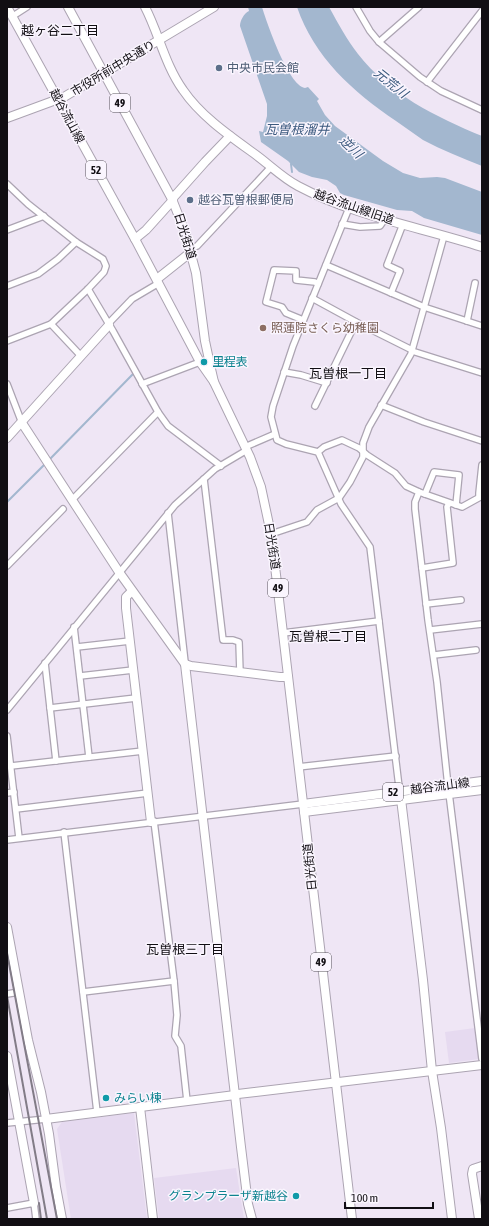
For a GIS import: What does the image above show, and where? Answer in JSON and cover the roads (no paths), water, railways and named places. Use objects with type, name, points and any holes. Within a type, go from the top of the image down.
[{"type":"street","name":"越谷流山線","points":[[7,7],[135,239],[200,362],[214,382]]},
{"type":"street","points":[[13,16],[27,7]]},
{"type":"street","name":"日光街道","points":[[68,7],[172,199],[186,232],[200,298],[206,348],[214,382],[246,449],[261,487],[271,534],[352,1219]]},
{"type":"street","name":"越谷流山線旧道","points":[[145,7],[171,69],[183,90],[202,111],[230,136],[271,167],[297,185],[349,208],[482,247]]},
{"type":"street","name":"市役所前中央通り","points":[[7,118],[67,96],[212,7]]},
{"type":"street","points":[[356,7],[370,32],[379,42],[427,82],[454,98],[482,110]]},
{"type":"street","points":[[379,42],[419,7]]},
{"type":"street","points":[[427,82],[482,11]]},
{"type":"street","points":[[135,239],[146,230],[205,162],[230,136]]},
{"type":"street","points":[[7,438],[132,299],[158,282],[197,246],[271,167]]},
{"type":"street","points":[[7,184],[28,204],[76,242],[103,259],[106,266],[104,272],[88,289],[51,324],[7,341]]},
{"type":"street","points":[[349,208],[303,320],[271,412],[277,440],[286,444],[318,452],[342,440],[359,448],[395,473],[406,486],[422,494],[462,507],[481,497],[479,492],[482,465]]},
{"type":"street","points":[[7,230],[44,216]]},
{"type":"street","points":[[342,224],[360,227],[380,226],[385,219]]},
{"type":"street","points":[[391,293],[400,271],[387,266],[404,224]]},
{"type":"street","points":[[271,534],[307,522],[318,510],[339,498],[350,482],[363,457],[363,443],[368,427],[412,351],[444,236]]},
{"type":"street","points":[[7,286],[38,274],[58,259],[76,242]]},
{"type":"street","points":[[326,265],[424,307],[482,326]]},
{"type":"street","points":[[303,320],[286,313],[282,307],[266,302],[274,270],[296,271],[296,280],[314,282],[318,284]]},
{"type":"street","points":[[467,321],[475,283]]},
{"type":"street","points":[[88,289],[158,412],[168,426],[221,466]]},
{"type":"street","points":[[312,298],[412,351],[482,373]]},
{"type":"street","points":[[315,406],[356,322]]},
{"type":"street","points":[[51,324],[82,356]]},
{"type":"street","points":[[192,346],[200,349],[206,348]]},
{"type":"street","points":[[142,384],[200,362]]},
{"type":"street","points":[[284,372],[301,375],[327,383]]},
{"type":"street","points":[[7,384],[9,395],[22,422],[119,572],[185,664],[240,673],[288,677]]},
{"type":"street","points":[[381,405],[424,422],[482,441]]},
{"type":"street","points":[[72,500],[158,412]]},
{"type":"street","points":[[7,710],[175,505],[221,466],[246,449],[275,434]]},
{"type":"street","points":[[318,452],[344,510],[370,547],[423,980],[432,1071],[441,1128],[452,1219]]},
{"type":"street","points":[[456,505],[459,475],[434,472],[422,494],[415,502],[415,509],[482,1059]]},
{"type":"street","points":[[204,479],[223,640],[233,640],[239,642],[240,673]]},
{"type":"street","points":[[422,568],[453,563],[447,507],[448,503]]},
{"type":"street","points":[[7,566],[63,509]]},
{"type":"street","points":[[168,513],[235,1095],[248,1204],[252,1219]]},
{"type":"street","points":[[132,591],[126,597],[126,608],[148,793],[174,981],[177,1015],[176,1036],[181,1046],[187,1101]]},
{"type":"street","points":[[426,604],[462,600]]},
{"type":"street","points":[[283,633],[379,621]]},
{"type":"street","points":[[430,630],[482,624]]},
{"type":"street","points":[[74,627],[89,757]]},
{"type":"street","points":[[77,647],[130,641]]},
{"type":"street","points":[[434,656],[476,650]]},
{"type":"street","points":[[45,663],[56,761]]},
{"type":"street","points":[[80,676],[134,670]]},
{"type":"street","points":[[50,708],[136,698]]},
{"type":"street","points":[[7,736],[19,838]]},
{"type":"street","points":[[11,766],[143,751]]},
{"type":"street","points":[[298,767],[396,756]]},
{"type":"street","name":"越谷流山線","points":[[304,808],[449,789],[482,781]]},
{"type":"street","name":"越谷流山線","points":[[449,789],[482,790]]},
{"type":"street","points":[[7,793],[14,792]]},
{"type":"street","points":[[16,809],[148,793]]},
{"type":"street","points":[[7,840],[152,821],[304,808]]},
{"type":"street","points":[[64,832],[97,1112]]},
{"type":"street","points":[[7,927],[28,1040],[41,1092],[62,1219]]},
{"type":"street","points":[[83,992],[174,981]]},
{"type":"street","points":[[7,994],[19,992]]},
{"type":"street","points":[[7,1060],[36,1219]]},
{"type":"street","points":[[7,1123],[482,1065]]},
{"type":"street","points":[[140,1107],[153,1219]]},
{"type":"street","points":[[479,1219],[472,1174],[473,1169],[482,1166]]},
{"type":"street","points":[[7,1208],[34,1203]]},
{"type":"water","name":"瓦曽根溜井","points":[[248,7],[262,7],[268,26],[285,65],[298,84],[305,88],[308,87],[319,99],[317,101],[325,115],[335,126],[383,161],[403,173],[420,178],[445,178],[482,192],[482,235],[424,218],[412,211],[397,210],[344,195],[340,193],[336,186],[327,180],[312,177],[299,172],[288,161],[261,142],[259,131],[263,132],[267,116],[267,104],[240,26],[245,13],[249,11]]},
{"type":"water","points":[[297,7],[329,7],[354,49],[370,68],[384,81],[414,103],[448,121],[482,136],[482,166],[423,140],[365,98],[337,72],[324,57],[304,25]]},
{"type":"waterway","points":[[291,164],[292,172]]},
{"type":"waterway","points":[[49,460],[133,374]]},
{"type":"waterway","points":[[7,502],[46,463]]},
{"type":"railway","points":[[7,953],[57,1219]]},
{"type":"railway","points":[[7,996],[47,1219]]},
{"type":"railway","points":[[39,1203],[41,1219]]},
{"type":"place","name":"中央市民会館","points":[[219,68]]},
{"type":"place","name":"越谷瓦曽根郵便局","points":[[190,200]]},
{"type":"place","name":"照蓮院さくら幼稚園","points":[[263,328]]},
{"type":"place","name":"里程表","points":[[204,362]]},
{"type":"place","name":"みらい棟","points":[[106,1098]]},
{"type":"place","name":"グランプラーザ新越谷","points":[[296,1196]]},
{"type":"district","name":"越ヶ谷二丁目","points":[[60,30]]},
{"type":"district","name":"瓦曽根一丁目","points":[[348,373]]},
{"type":"district","name":"瓦曽根二丁目","points":[[328,636]]},
{"type":"district","name":"瓦曽根三丁目","points":[[185,949]]},
{"type":"water label","name":"元荒川","points":[[391,83]]},
{"type":"water label","name":"逆川","points":[[351,147]]}]
